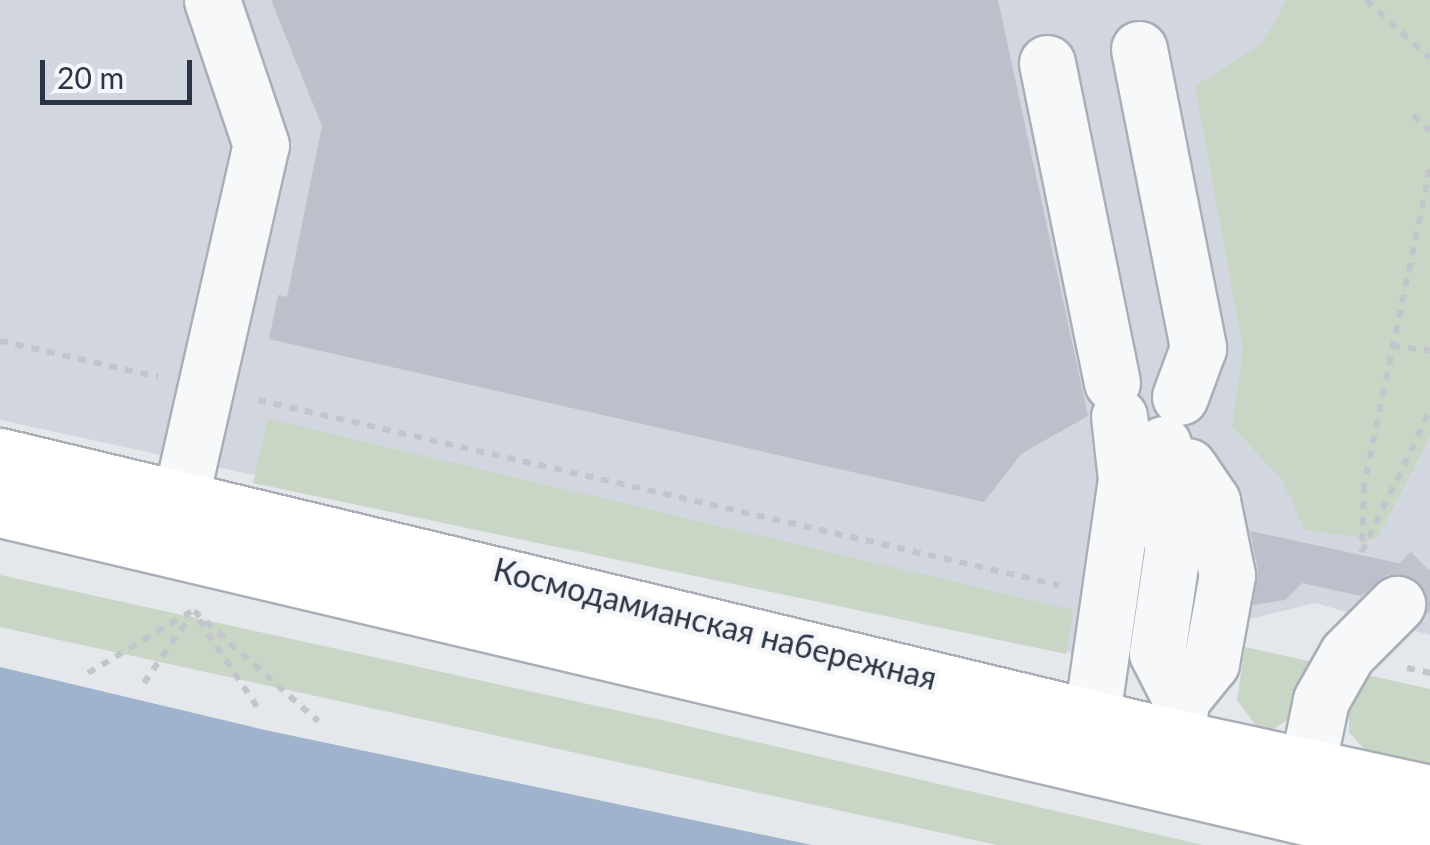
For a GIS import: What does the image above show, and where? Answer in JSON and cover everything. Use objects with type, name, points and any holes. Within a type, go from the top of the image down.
[{"type":"main road","name":"Космодамианская набережная","points":[[0,456],[1092,715],[1179,719],[1307,767],[1430,793]]},
{"type":"main road","name":"Космодамианская набережная","points":[[0,509],[1424,845]]},
{"type":"lane","points":[[181,496],[202,387],[261,145],[212,0]]},
{"type":"lane","points":[[1092,715],[1110,597],[1149,435],[1198,348],[1138,49]]},
{"type":"lane","points":[[1047,63],[1149,435],[1173,545],[1158,653],[1179,719]]},
{"type":"lane","points":[[1307,767],[1322,700],[1347,654],[1397,604]]},
{"type":"path","points":[[1366,0],[1430,58]]},
{"type":"path","points":[[1413,115],[1430,131]]},
{"type":"path","points":[[1430,169],[1364,485],[1362,552],[1430,411]]},
{"type":"path","points":[[0,341],[1110,597]]},
{"type":"path","points":[[1392,346],[1430,351]]},
{"type":"path","points":[[88,672],[193,610]]},
{"type":"path","points":[[144,682],[193,610]]},
{"type":"path","points":[[193,610],[258,708]]},
{"type":"path","points":[[193,610],[318,721]]},
{"type":"path","points":[[1347,654],[1430,673]]},
{"type":"shaded area","points":[[0,0],[1430,0],[1430,635],[1315,603],[1092,657],[0,420]]},
{"type":"green space","points":[[1287,0],[1430,0],[1430,436],[1377,539],[1369,539],[1361,555],[1361,537],[1305,530],[1281,478],[1232,427],[1243,349],[1195,86],[1262,44]]},
{"type":"green space","points":[[268,419],[1073,610],[1066,654],[253,483]]},
{"type":"green space","points":[[0,575],[670,722],[1203,845],[997,845],[0,627]]},
{"type":"green space","points":[[1245,647],[1335,667],[1298,713],[1272,730],[1257,727],[1237,700]]},
{"type":"green space","points":[[1349,671],[1430,689],[1430,768],[1365,750],[1349,732]]},
{"type":"water","points":[[0,667],[265,730],[812,845],[0,845]]},
{"type":"building","points":[[271,0],[998,0],[1088,416],[1021,454],[984,502],[269,339],[278,295],[287,297],[322,126]]},
{"type":"building","points":[[1250,531],[1430,570],[1430,610],[1420,583],[1404,574],[1388,574],[1361,596],[1302,583],[1285,600],[1253,605],[1258,570]]},
{"type":"tunnel","points":[[1397,604],[1430,571]]}]
